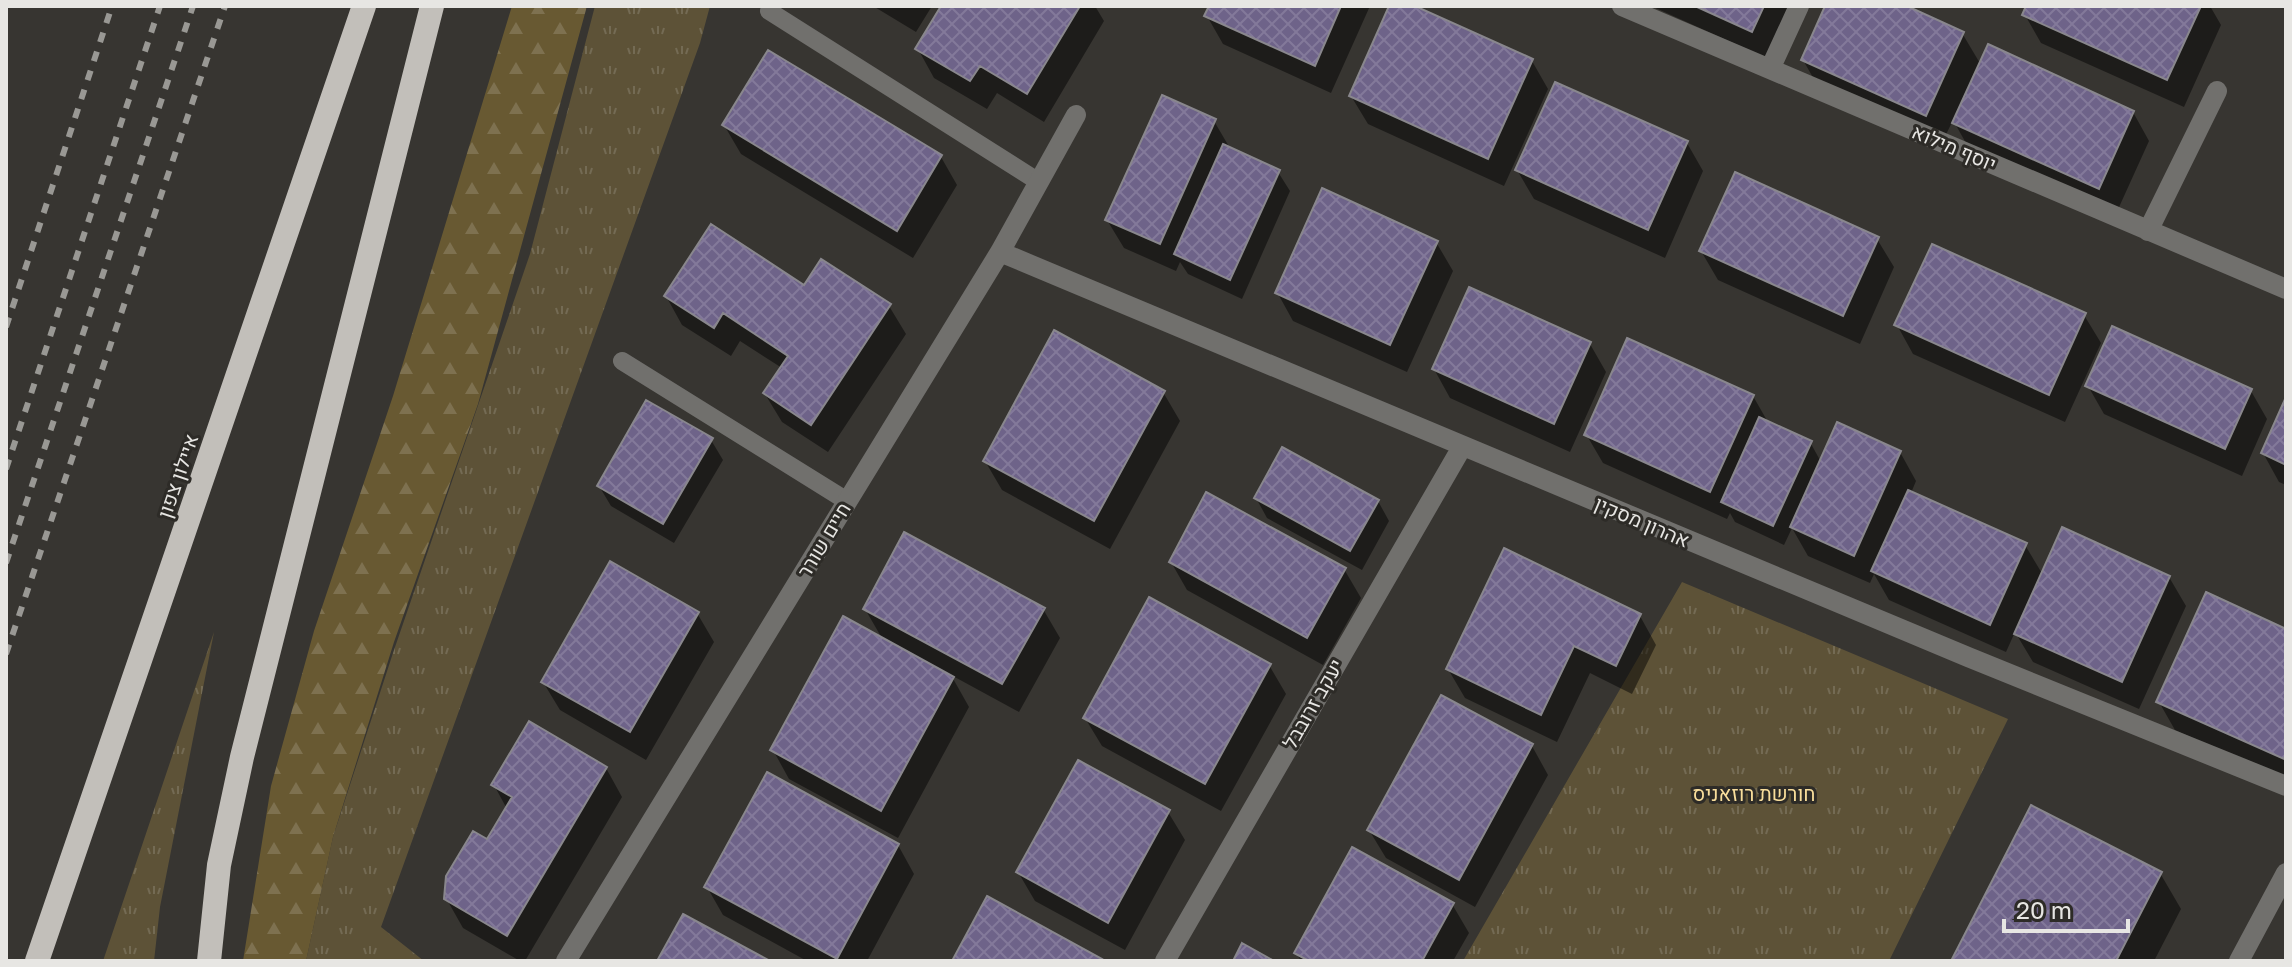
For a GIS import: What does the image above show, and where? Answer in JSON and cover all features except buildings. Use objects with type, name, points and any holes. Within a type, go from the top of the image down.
[{"type":"highway","name":"איילון צפון","points":[[37,961],[364,6]]},
{"type":"highway","points":[[209,961],[219,865],[242,757],[432,6]]},
{"type":"street","name":"יוסף מילוא","points":[[1622,6],[2286,289]]},
{"type":"street","points":[[1770,69],[1799,6]]},
{"type":"street","points":[[2148,231],[2217,91]]},
{"type":"street","name":"חיים שורר","points":[[566,961],[1000,252],[1076,115]]},
{"type":"street","name":"אהרון מסקין","points":[[1000,252],[1462,447],[2286,786]]},
{"type":"street","name":"יעקב זרובבל","points":[[1165,961],[1462,447]]},
{"type":"street","points":[[2239,961],[2286,873]]},
{"type":"lane","points":[[769,11],[1039,182]]},
{"type":"lane","points":[[622,361],[847,501]]},
{"type":"green space","points":[[512,6],[587,6],[478,404],[394,642],[333,837],[306,961],[243,961],[271,786],[314,631],[393,396]]},
{"type":"green space","points":[[595,6],[710,6],[700,43],[381,927],[424,961],[306,961],[333,837],[530,254]]},
{"type":"green space","name":"חורשת רוזאניס","points":[[1682,582],[2008,719],[1889,961],[1463,961]]},
{"type":"green space","points":[[214,632],[160,907],[154,961],[103,961]]},
{"type":"railway","points":[[6,327],[112,6]]},
{"type":"railway","points":[[6,469],[160,6]]},
{"type":"railway","points":[[6,563],[193,6]]},
{"type":"railway","points":[[6,654],[225,6]]}]
